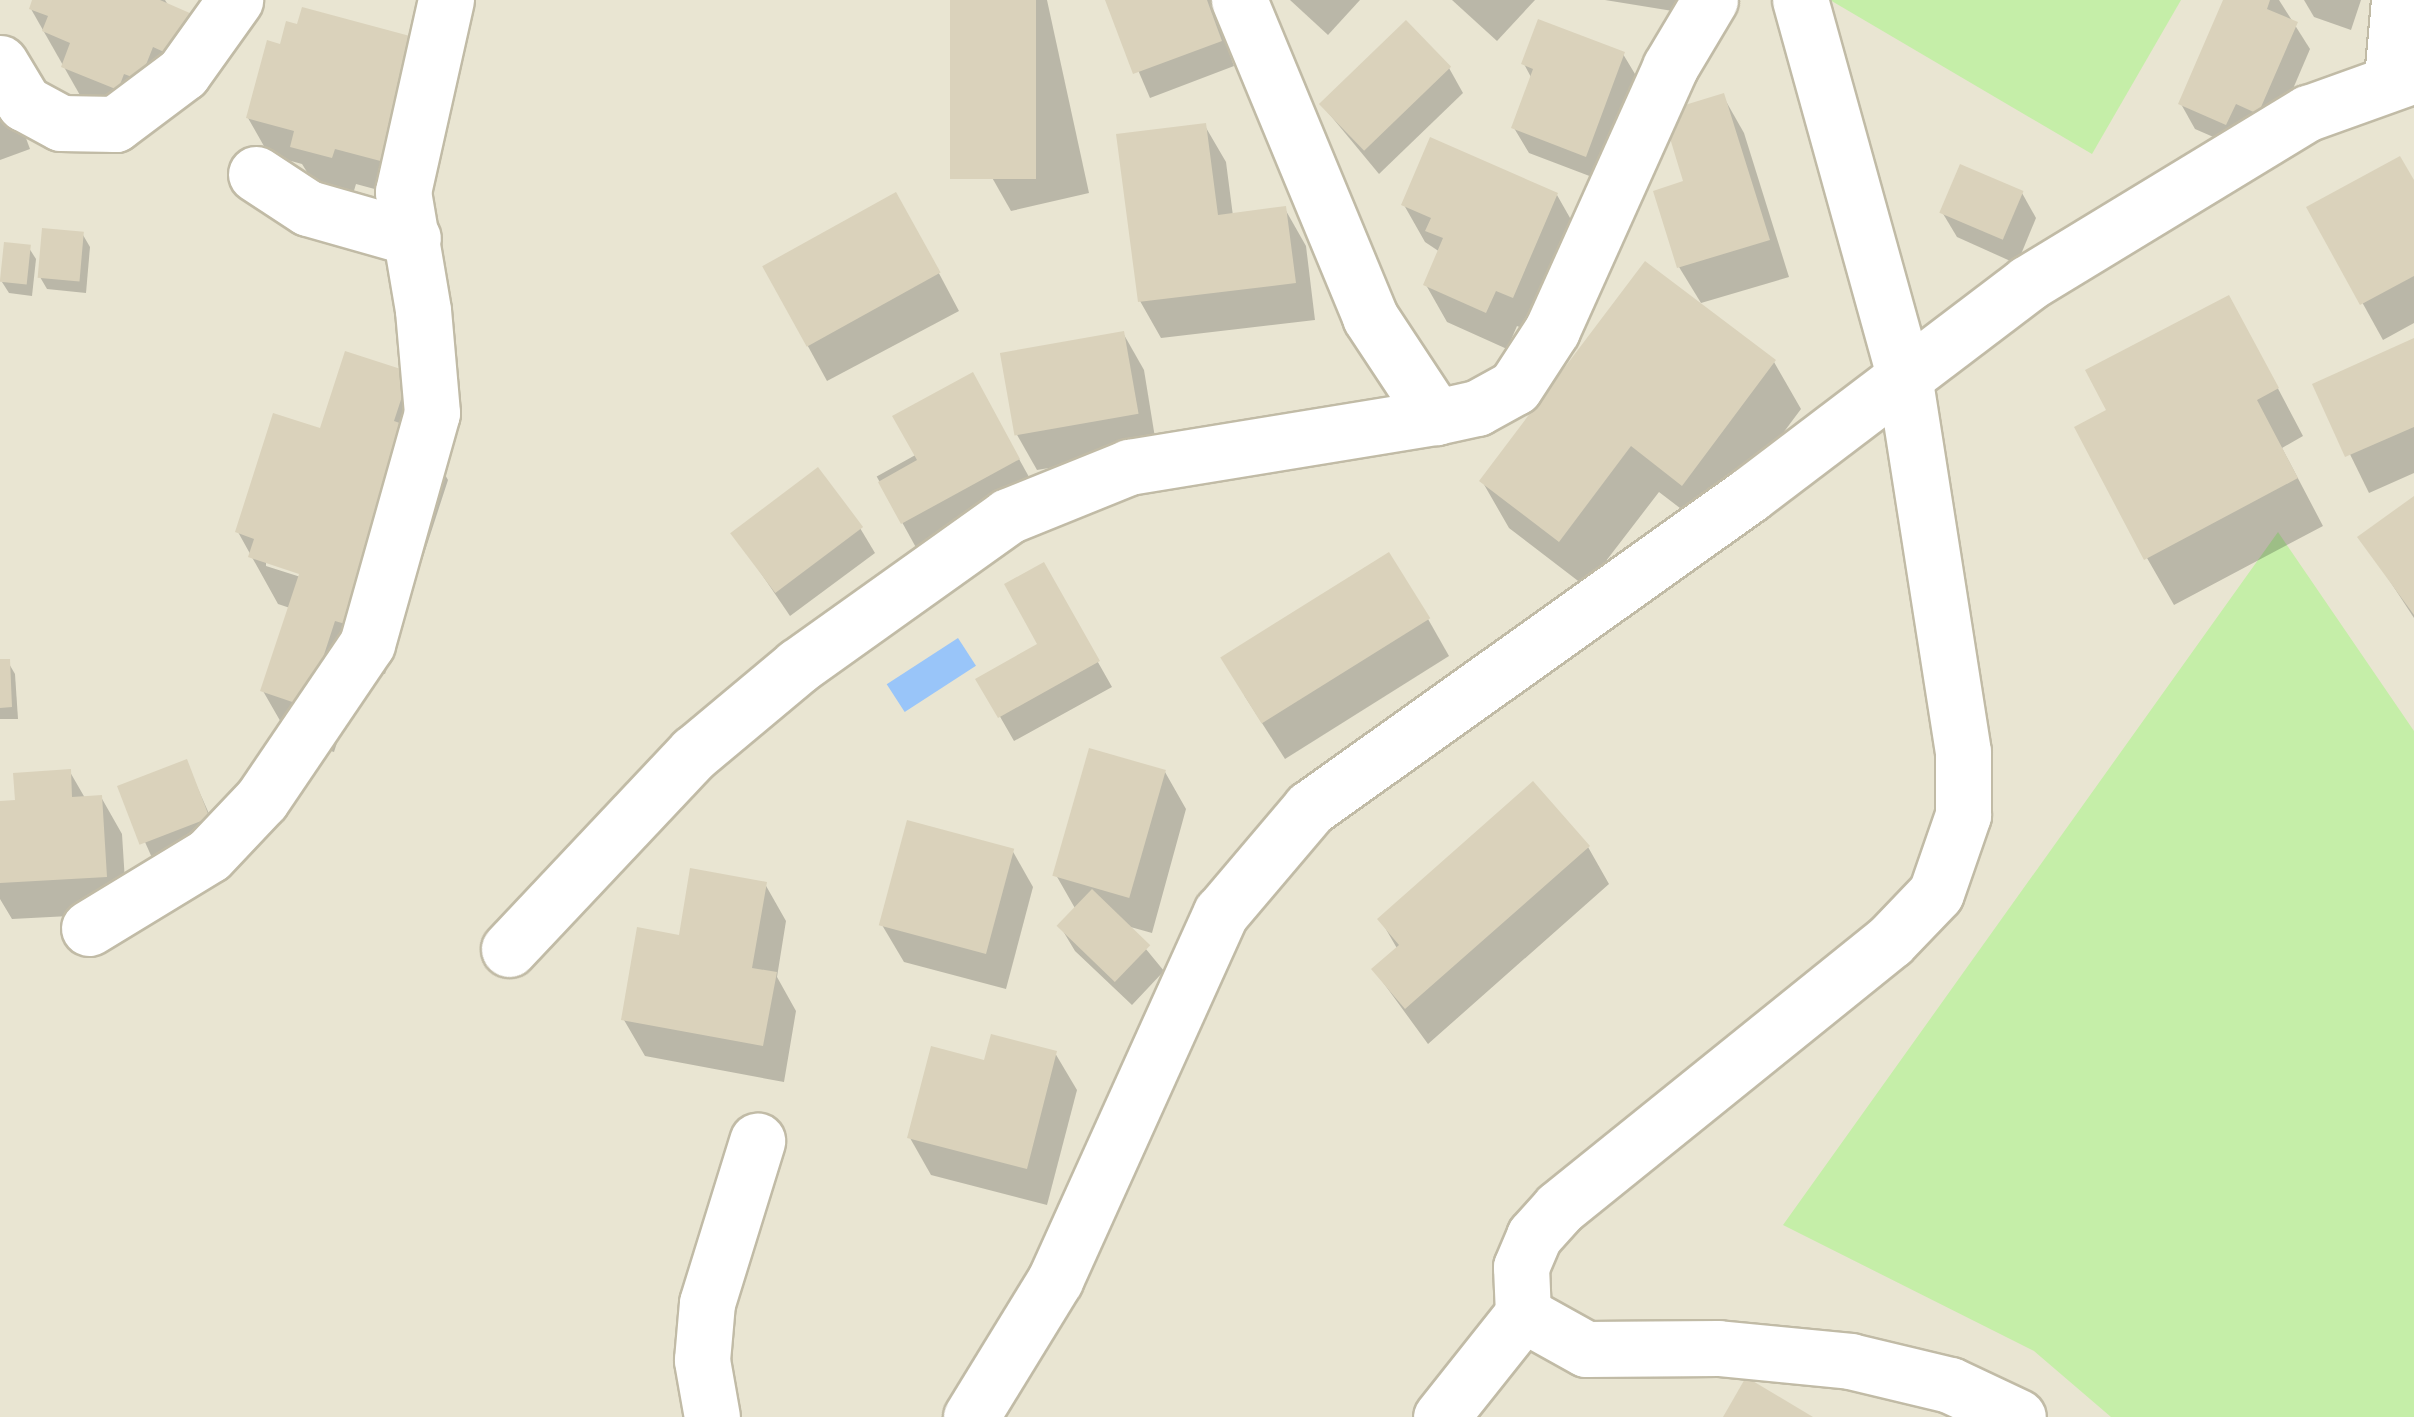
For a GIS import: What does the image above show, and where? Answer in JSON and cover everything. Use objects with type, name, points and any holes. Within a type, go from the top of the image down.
[{"type":"street","points":[[0,63],[24,103],[61,123],[115,124],[183,72],[235,0]]},
{"type":"street","points":[[89,928],[209,854],[262,799],[367,644],[432,413],[403,192],[446,0]]},
{"type":"street","points":[[1239,0],[1370,317],[1436,417]]},
{"type":"street","points":[[509,950],[694,752],[798,666],[1008,516],[1129,468],[1436,417],[1476,408],[1514,388],[1552,330],[1670,67],[1710,0]]},
{"type":"street","points":[[1441,1417],[1523,1314],[1520,1268],[1534,1236],[1559,1208],[1890,941],[1936,893],[1963,815],[1963,752],[1903,371],[1800,0]]},
{"type":"street","points":[[971,1417],[1054,1280],[1221,913],[1252,871],[1310,808],[1749,494],[1903,371],[2028,282],[2308,113],[2403,77],[2399,0]]},
{"type":"street","points":[[256,174],[308,208],[412,238]]},
{"type":"street","points":[[712,1417],[702,1360],[707,1303],[756,1142]]},
{"type":"street","points":[[1523,1314],[1586,1349],[1718,1348],[1850,1361],[1950,1385],[2018,1417]]},
{"type":"shaded area","points":[[0,0],[2414,0],[2414,1417],[0,1417]]},
{"type":"green space","points":[[1830,0],[2181,0],[2092,154]]},
{"type":"green space","points":[[2278,532],[2414,731],[2414,1417],[2111,1417],[2034,1351],[1783,1225]]},
{"type":"water","points":[[958,638],[976,666],[905,712],[887,684]]},
{"type":"building","points":[[32,0],[160,0],[192,14],[175,57],[153,47],[140,80],[124,74],[118,90],[61,67],[70,43],[42,31],[48,16],[29,9]]},
{"type":"building","points":[[950,0],[1036,0],[1036,179],[950,179]]},
{"type":"building","points":[[1105,0],[1207,0],[1222,41],[1133,74]]},
{"type":"building","points":[[2223,0],[2270,0],[2267,9],[2298,22],[2258,114],[2236,104],[2226,125],[2178,104]]},
{"type":"building","points":[[302,7],[421,39],[388,163],[335,149],[332,158],[290,147],[294,131],[246,118],[267,40],[280,44],[286,21],[297,24]]},
{"type":"building","points":[[1538,19],[1625,52],[1586,157],[1511,128],[1533,69],[1521,64]]},
{"type":"building","points":[[1406,20],[1451,67],[1364,151],[1319,104]]},
{"type":"building","points":[[1724,93],[1770,240],[1677,268],[1653,191],[1683,181],[1662,112]]},
{"type":"building","points":[[1206,123],[1218,215],[1286,206],[1296,283],[1138,302],[1116,134]]},
{"type":"building","points":[[1430,137],[1558,193],[1513,298],[1496,291],[1486,313],[1423,285],[1443,238],[1425,231],[1431,218],[1401,205]]},
{"type":"building","points":[[2400,156],[2414,180],[2414,276],[2360,305],[2306,207]]},
{"type":"building","points":[[1960,164],[2024,191],[2003,240],[1939,213]]},
{"type":"building","points":[[896,192],[941,272],[807,347],[762,266]]},
{"type":"building","points":[[42,228],[84,232],[79,281],[38,278]]},
{"type":"building","points":[[4,242],[31,245],[27,285],[0,282]]},
{"type":"building","points":[[1645,261],[1776,360],[1682,486],[1631,446],[1559,542],[1479,481]]},
{"type":"building","points":[[2229,295],[2279,388],[2257,400],[2298,478],[2144,560],[2074,427],[2106,410],[2085,370]]},
{"type":"building","points":[[1124,331],[1139,414],[1015,436],[1000,353]]},
{"type":"building","points":[[2414,338],[2414,427],[2345,457],[2312,384]]},
{"type":"building","points":[[345,351],[410,372],[394,421],[423,431],[359,628],[335,621],[307,707],[260,691],[299,574],[248,557],[254,539],[235,532],[273,413],[320,428]]},
{"type":"building","points":[[973,372],[1020,459],[901,524],[878,482],[917,460],[892,416]]},
{"type":"building","points":[[818,467],[863,527],[775,593],[730,533]]},
{"type":"building","points":[[2414,496],[2414,615],[2357,537]]},
{"type":"building","points":[[1389,552],[1430,618],[1262,724],[1220,657]]},
{"type":"building","points":[[1044,562],[1100,661],[998,718],[975,679],[1037,644],[1004,584]]},
{"type":"building","points":[[0,659],[10,659],[12,707],[0,708]]},
{"type":"building","points":[[1089,748],[1166,770],[1129,898],[1052,876]]},
{"type":"building","points":[[187,759],[210,818],[140,845],[117,786]]},
{"type":"building","points":[[71,769],[72,797],[102,795],[107,877],[0,883],[0,801],[15,800],[13,773]]},
{"type":"building","points":[[1533,781],[1590,846],[1405,1009],[1371,969],[1399,945],[1377,919]]},
{"type":"building","points":[[907,820],[1014,849],[986,954],[879,925]]},
{"type":"building","points":[[690,868],[767,882],[752,968],[777,972],[763,1046],[621,1020],[637,927],[679,935]]},
{"type":"building","points":[[1092,889],[1150,945],[1115,982],[1057,926]]},
{"type":"building","points":[[991,1034],[1057,1051],[1027,1169],[907,1138],[931,1046],[984,1060]]},
{"type":"building","points":[[1746,1377],[1813,1417],[1723,1417]]}]
